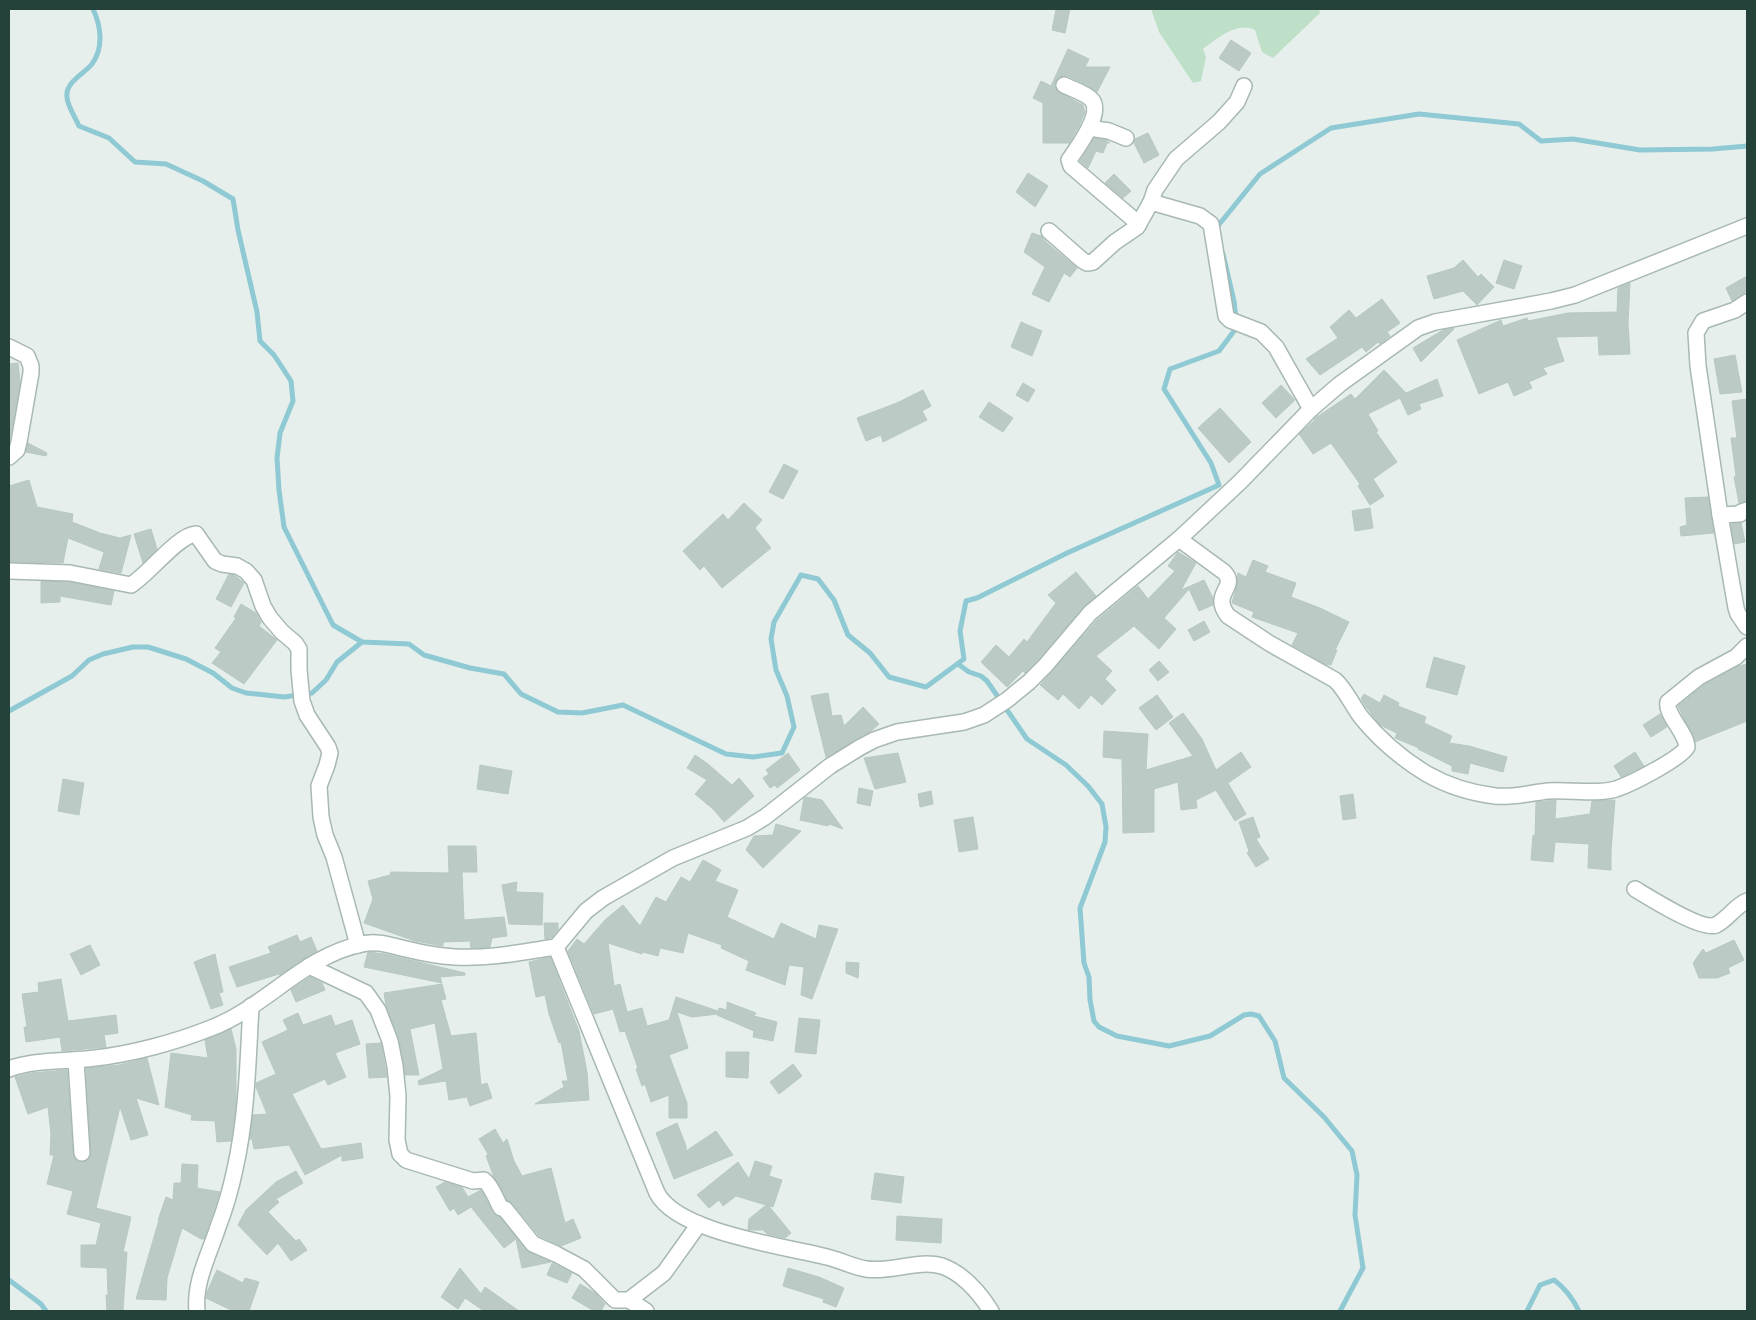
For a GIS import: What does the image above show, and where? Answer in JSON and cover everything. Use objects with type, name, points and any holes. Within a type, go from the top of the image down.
[{"type":"street","points":[[1064,86],[1090,98],[1093,102],[1094,112],[1089,128],[1069,160],[1071,166],[1139,224]]},
{"type":"street","points":[[1049,231],[1082,260],[1090,264],[1139,224],[1155,190],[1176,159],[1219,122],[1236,102],[1244,86]]},
{"type":"street","points":[[1089,128],[1109,131],[1126,138]]},
{"type":"street","points":[[1151,202],[1200,216],[1211,224],[1226,316],[1230,320],[1261,332],[1276,347],[1311,409]]},
{"type":"street","points":[[9,1069],[36,1062],[76,1061],[115,1056],[212,1028],[251,1006],[309,966],[334,952],[358,945],[378,943],[456,957],[499,956],[556,947],[586,911],[603,898],[673,858],[747,828],[765,817],[830,766],[859,748],[897,732],[964,722],[984,714],[1007,700],[1045,666],[1090,613],[1179,539],[1240,482],[1311,409],[1340,384],[1418,328],[1426,324],[1575,295],[1747,226]]},
{"type":"street","points":[[1747,302],[1735,310],[1703,321],[1696,333],[1698,366],[1736,610],[1747,628]]},
{"type":"street","points":[[9,347],[27,356],[31,373],[17,450],[9,457]]},
{"type":"street","points":[[1720,515],[1740,514],[1747,510]]},
{"type":"street","points":[[9,570],[70,574],[131,585],[183,539],[191,534],[196,534],[215,561],[237,566],[246,571],[254,580],[263,606],[270,618],[299,649],[302,701],[307,715],[330,753],[319,786],[321,817],[358,945]]},
{"type":"street","points":[[1179,539],[1228,577],[1228,584],[1221,596],[1221,602],[1228,616],[1276,648],[1335,680],[1342,686],[1360,716],[1379,737],[1405,760],[1455,788],[1496,796],[1548,791],[1615,789],[1670,762],[1687,747],[1684,736],[1668,710],[1668,702],[1699,677],[1736,657],[1747,646]]},
{"type":"street","points":[[1636,889],[1672,910],[1707,926],[1721,922],[1747,901]]},
{"type":"street","points":[[556,947],[656,1193],[666,1206],[699,1224],[779,1248],[826,1257],[866,1269],[883,1270],[926,1264],[940,1266],[951,1270],[971,1284],[991,1311]]},
{"type":"street","points":[[309,966],[366,993],[378,1010],[390,1041],[395,1066],[398,1096],[397,1140],[403,1159],[472,1181],[484,1180],[488,1183],[502,1208],[505,1209],[533,1244],[556,1254],[584,1270],[615,1300],[629,1300],[646,1311]]},
{"type":"street","points":[[197,1311],[196,1298],[199,1282],[219,1225],[235,1169],[242,1127],[251,1006]]},
{"type":"street","points":[[76,1061],[82,1153]]},
{"type":"street","points":[[629,1300],[664,1273],[699,1224]]},
{"type":"green space","points":[[1151,9],[1319,9],[1320,13],[1273,58],[1262,52],[1255,30],[1241,28],[1228,32],[1203,49],[1206,57],[1201,81],[1193,83],[1159,32]]},
{"type":"building","points":[[1056,9],[1070,9],[1065,33],[1052,30]]},
{"type":"building","points":[[1231,40],[1251,53],[1239,71],[1219,58]]},
{"type":"building","points":[[1068,49],[1089,59],[1085,67],[1110,67],[1097,92],[1068,76],[1058,78],[1055,85],[1057,91],[1083,105],[1085,112],[1069,143],[1043,143],[1043,103],[1033,98],[1041,81],[1051,86]]},
{"type":"building","points":[[1148,133],[1159,155],[1144,163],[1134,143],[1135,139]]},
{"type":"building","points":[[1094,138],[1106,140],[1110,143],[1107,143],[1103,153],[1096,151],[1088,168],[1080,161]]},
{"type":"building","points":[[1028,173],[1048,186],[1035,207],[1016,192]]},
{"type":"building","points":[[1114,174],[1131,191],[1123,198],[1105,183]]},
{"type":"building","points":[[1032,233],[1041,236],[1077,268],[1070,277],[1064,273],[1049,302],[1032,294],[1045,267],[1024,252]]},
{"type":"building","points":[[1463,260],[1478,277],[1481,274],[1494,287],[1477,305],[1463,291],[1434,299],[1427,276],[1454,268]]},
{"type":"building","points":[[1504,260],[1522,266],[1514,289],[1496,283]]},
{"type":"building","points":[[1747,276],[1747,293],[1732,301],[1726,288]]},
{"type":"building","points":[[1630,283],[1628,323],[1630,354],[1599,355],[1598,336],[1556,337],[1564,361],[1543,368],[1547,374],[1529,382],[1532,388],[1514,396],[1508,382],[1479,394],[1457,340],[1501,320],[1503,326],[1527,318],[1528,321],[1568,313],[1617,312],[1618,288]]},
{"type":"building","points":[[1382,299],[1400,323],[1387,332],[1390,336],[1380,344],[1378,342],[1366,352],[1362,347],[1320,375],[1306,359],[1338,338],[1330,327],[1349,310],[1356,318]]},
{"type":"building","points":[[1021,322],[1042,331],[1032,356],[1011,347]]},
{"type":"building","points":[[1453,328],[1421,362],[1413,348],[1443,330]]},
{"type":"building","points":[[1735,355],[1742,392],[1720,394],[1714,359]]},
{"type":"building","points":[[18,363],[20,382],[9,444],[9,364]]},
{"type":"building","points":[[1384,370],[1406,393],[1437,379],[1443,396],[1419,404],[1421,409],[1408,415],[1400,398],[1368,414],[1378,431],[1376,432],[1397,462],[1373,479],[1384,496],[1370,505],[1358,486],[1360,484],[1331,443],[1313,454],[1299,434],[1314,419],[1351,394],[1355,399]]},
{"type":"building","points":[[1023,383],[1035,390],[1028,402],[1016,395]]},
{"type":"building","points":[[1281,385],[1295,400],[1276,418],[1262,403]]},
{"type":"building","points":[[923,390],[931,406],[922,411],[927,420],[883,442],[881,435],[866,441],[857,418],[897,403]]},
{"type":"building","points":[[1747,399],[1747,501],[1739,503],[1734,477],[1736,476],[1731,438],[1737,438],[1732,401]]},
{"type":"building","points":[[989,402],[1013,418],[1003,432],[979,417]]},
{"type":"building","points":[[1220,408],[1251,442],[1229,463],[1198,428]]},
{"type":"building","points":[[28,443],[47,453],[46,456],[26,452]]},
{"type":"building","points":[[784,464],[798,471],[783,499],[769,492]]},
{"type":"building","points":[[29,480],[37,507],[73,514],[72,522],[100,533],[120,538],[131,535],[121,573],[99,569],[104,552],[68,538],[63,563],[10,562],[9,486]]},
{"type":"building","points":[[1708,497],[1714,533],[1681,536],[1680,527],[1687,525],[1685,498]]},
{"type":"building","points":[[744,503],[762,520],[755,528],[771,548],[722,588],[704,566],[700,570],[683,551],[723,514],[728,520]]},
{"type":"building","points":[[1370,508],[1373,528],[1355,531],[1352,511]]},
{"type":"building","points":[[1741,523],[1745,542],[1734,544],[1731,524]]},
{"type":"building","points":[[151,529],[157,549],[143,563],[134,534]]},
{"type":"building","points":[[1178,552],[1196,563],[1181,590],[1204,580],[1213,598],[1213,605],[1199,611],[1189,589],[1164,618],[1176,629],[1159,649],[1134,626],[1096,656],[1112,671],[1105,679],[1116,690],[1102,705],[1091,695],[1079,709],[1063,694],[1058,700],[1040,685],[1097,620],[1138,586],[1148,599],[1175,571],[1168,566]]},
{"type":"building","points":[[1253,560],[1268,566],[1265,572],[1296,583],[1291,597],[1349,622],[1335,650],[1337,650],[1331,665],[1325,664],[1292,645],[1298,633],[1252,617],[1254,612],[1232,603],[1238,573],[1246,577]]},
{"type":"building","points":[[1076,572],[1096,596],[1083,607],[1038,660],[1025,673],[1023,671],[1007,687],[981,662],[996,645],[1009,657],[1024,639],[1027,642],[1056,603],[1048,595]]},
{"type":"building","points":[[229,574],[234,575],[244,583],[231,607],[216,599]]},
{"type":"building","points":[[41,581],[69,582],[114,591],[111,605],[60,596],[60,602],[41,603]]},
{"type":"building","points":[[241,604],[256,613],[261,622],[259,626],[277,640],[244,684],[212,663],[221,652],[215,648],[236,618],[234,617]]},
{"type":"building","points":[[1204,621],[1210,632],[1194,641],[1188,630]]},
{"type":"building","points":[[1434,657],[1465,666],[1457,695],[1426,687]]},
{"type":"building","points":[[1159,661],[1169,672],[1158,681],[1149,670]]},
{"type":"building","points":[[1747,664],[1747,721],[1695,742],[1678,706],[1704,685],[1739,666]]},
{"type":"building","points":[[828,693],[832,716],[841,715],[844,726],[863,707],[879,724],[871,731],[826,757],[811,696]]},
{"type":"building","points":[[1364,694],[1380,703],[1384,695],[1399,703],[1398,706],[1426,717],[1424,723],[1452,736],[1449,743],[1469,746],[1507,757],[1503,772],[1470,763],[1468,774],[1452,771],[1452,766],[1419,748],[1395,738],[1397,733],[1380,725],[1361,699]]},
{"type":"building","points":[[1157,695],[1173,717],[1156,730],[1139,708]]},
{"type":"building","points":[[1183,713],[1202,739],[1216,770],[1241,752],[1251,767],[1228,783],[1246,814],[1235,821],[1216,790],[1196,800],[1197,808],[1181,810],[1178,782],[1154,789],[1154,832],[1123,833],[1122,759],[1103,757],[1104,731],[1148,734],[1146,770],[1193,756],[1169,723]]},
{"type":"building","points":[[1660,714],[1667,727],[1651,737],[1643,725]]},
{"type":"building","points":[[1635,752],[1644,766],[1621,777],[1614,766]]},
{"type":"building","points":[[788,753],[800,770],[777,788],[775,785],[770,788],[763,778],[769,774],[766,770]]},
{"type":"building","points":[[898,753],[906,782],[875,789],[864,758]]},
{"type":"building","points":[[695,755],[732,785],[739,778],[754,796],[724,822],[713,809],[695,794],[707,780],[687,768]]},
{"type":"building","points":[[480,765],[512,771],[508,794],[477,789]]},
{"type":"building","points":[[63,779],[84,783],[79,815],[58,811]]},
{"type":"building","points":[[859,788],[873,791],[870,806],[857,803]]},
{"type":"building","points":[[931,791],[933,804],[920,807],[918,794]]},
{"type":"building","points":[[1353,794],[1356,818],[1343,820],[1340,796]]},
{"type":"building","points":[[804,798],[822,800],[843,829],[829,824],[828,826],[800,820]]},
{"type":"building","points":[[1556,800],[1555,819],[1590,814],[1592,801],[1615,800],[1611,870],[1588,868],[1589,844],[1555,842],[1553,862],[1531,860],[1533,835],[1535,836],[1536,802]]},
{"type":"building","points":[[973,817],[978,849],[959,852],[954,820]]},
{"type":"building","points":[[1253,817],[1260,837],[1256,839],[1269,859],[1256,867],[1247,853],[1249,851],[1239,822]]},
{"type":"building","points":[[776,824],[801,831],[763,868],[746,850],[754,836],[773,835]]},
{"type":"building","points":[[448,846],[476,846],[477,872],[462,872],[464,920],[504,917],[507,936],[492,938],[490,947],[471,948],[470,941],[443,942],[443,946],[415,941],[364,923],[373,899],[368,881],[390,875],[391,872],[449,873]]},
{"type":"building","points":[[703,860],[721,870],[715,881],[738,890],[727,917],[774,939],[781,923],[816,939],[819,925],[838,929],[812,999],[801,995],[804,967],[789,965],[785,985],[746,970],[749,961],[721,948],[722,945],[688,933],[683,953],[660,948],[658,956],[643,952],[642,954],[608,943],[614,986],[620,984],[627,1012],[642,1008],[647,1026],[669,1020],[676,997],[718,1011],[719,1008],[727,1010],[727,1002],[756,1013],[754,1016],[777,1022],[773,1041],[753,1037],[754,1031],[718,1014],[692,1017],[677,1012],[688,1048],[669,1055],[687,1103],[687,1118],[669,1118],[669,1095],[651,1102],[645,1084],[642,1086],[625,1031],[620,1032],[613,1009],[594,1014],[568,951],[577,939],[584,944],[605,920],[623,905],[640,926],[656,897],[666,902],[681,877],[690,882]]},
{"type":"building","points":[[517,882],[516,892],[543,893],[542,925],[509,924],[502,885]]},
{"type":"building","points":[[544,923],[558,923],[558,930],[551,938],[545,939]]},
{"type":"building","points":[[297,935],[300,942],[311,937],[317,951],[280,975],[237,987],[229,967],[271,953],[268,947]]},
{"type":"building","points":[[1734,940],[1744,960],[1728,968],[1730,973],[1717,978],[1699,978],[1693,963],[1703,949],[1706,953]]},
{"type":"building","points":[[90,945],[100,965],[81,975],[70,954]]},
{"type":"building","points":[[368,952],[385,954],[465,973],[465,975],[440,977],[442,983],[364,967]]},
{"type":"building","points":[[215,954],[223,992],[219,993],[223,1005],[211,1009],[194,962]]},
{"type":"building","points":[[550,957],[579,1031],[587,1072],[589,1100],[535,1104],[564,1087],[562,1081],[568,1081],[561,1042],[559,1043],[549,1014],[545,995],[536,997],[529,962]]},
{"type":"building","points":[[846,962],[859,963],[858,978],[846,973]]},
{"type":"building","points":[[310,977],[322,983],[325,990],[296,1002],[291,990]]},
{"type":"building","points":[[61,979],[68,1021],[116,1015],[118,1033],[104,1035],[106,1047],[62,1051],[60,1037],[26,1042],[24,1027],[27,1027],[22,994],[39,992],[38,983]]},
{"type":"building","points":[[442,984],[446,999],[441,1000],[451,1036],[476,1033],[481,1085],[487,1083],[492,1098],[470,1106],[467,1097],[449,1100],[446,1081],[419,1085],[418,1081],[443,1069],[435,1023],[410,1029],[419,1075],[405,1075],[399,1039],[386,1005],[384,993]]},
{"type":"building","points":[[298,1013],[303,1025],[331,1015],[335,1026],[352,1020],[360,1044],[335,1053],[346,1077],[328,1085],[325,1079],[292,1094],[321,1149],[361,1143],[363,1158],[342,1161],[342,1155],[305,1175],[289,1145],[254,1149],[252,1139],[250,1139],[253,1115],[267,1114],[256,1083],[276,1074],[262,1042],[288,1030],[283,1020]]},
{"type":"building","points":[[799,1018],[820,1020],[816,1054],[795,1052]]},
{"type":"building","points":[[231,1029],[236,1049],[236,1102],[233,1128],[231,1141],[217,1142],[215,1121],[191,1120],[192,1115],[165,1107],[171,1053],[208,1058],[205,1040]]},
{"type":"building","points":[[381,1043],[387,1077],[369,1078],[366,1044]]},
{"type":"building","points":[[726,1052],[749,1052],[748,1078],[726,1077]]},
{"type":"building","points":[[147,1058],[159,1105],[136,1098],[148,1135],[131,1140],[120,1107],[96,1208],[131,1217],[123,1252],[127,1252],[123,1310],[107,1311],[107,1268],[81,1267],[81,1245],[96,1245],[101,1223],[67,1214],[73,1191],[47,1184],[54,1155],[50,1155],[51,1134],[48,1107],[28,1114],[15,1077],[31,1073],[67,1070],[73,1154],[77,1161],[83,1162],[90,1158],[91,1152],[86,1068],[119,1065]]},
{"type":"building","points":[[793,1064],[802,1076],[779,1094],[770,1082]]},
{"type":"building","points":[[677,1123],[686,1146],[686,1151],[716,1131],[733,1155],[674,1179],[656,1133]]},
{"type":"building","points":[[495,1129],[503,1143],[507,1139],[514,1161],[522,1176],[551,1168],[565,1223],[573,1219],[581,1238],[561,1246],[539,1236],[512,1203],[507,1200],[494,1177],[486,1156],[488,1154],[479,1139]]},
{"type":"building","points":[[755,1161],[772,1166],[769,1176],[782,1180],[773,1207],[768,1205],[791,1233],[785,1238],[767,1234],[763,1230],[748,1230],[749,1219],[766,1205],[736,1196],[723,1206],[719,1200],[709,1208],[697,1195],[738,1162],[749,1179]]},
{"type":"building","points":[[182,1164],[198,1165],[197,1188],[220,1192],[214,1210],[204,1239],[182,1228],[167,1278],[166,1300],[136,1299],[166,1197],[173,1200],[174,1183],[181,1183]]},
{"type":"building","points":[[296,1171],[303,1183],[276,1199],[279,1202],[268,1212],[296,1241],[299,1239],[307,1250],[291,1261],[278,1243],[267,1255],[238,1225],[246,1210],[276,1182]]},
{"type":"building","points":[[875,1173],[904,1177],[901,1203],[871,1199]]},
{"type":"building","points":[[445,1182],[462,1187],[468,1197],[481,1190],[493,1213],[500,1217],[526,1250],[551,1262],[522,1268],[516,1239],[504,1248],[471,1207],[458,1215],[454,1208],[450,1211],[436,1187]]},
{"type":"building","points":[[897,1216],[942,1219],[941,1243],[896,1240]]},
{"type":"building","points":[[552,1263],[572,1273],[567,1283],[547,1275]]},
{"type":"building","points":[[460,1268],[481,1294],[485,1287],[519,1311],[484,1311],[465,1298],[458,1309],[441,1297]]},
{"type":"building","points":[[788,1268],[819,1277],[844,1288],[836,1307],[823,1302],[824,1299],[783,1286]]},
{"type":"building","points":[[217,1270],[243,1283],[245,1278],[259,1282],[249,1311],[233,1311],[206,1298]]},
{"type":"building","points":[[580,1284],[595,1293],[605,1304],[601,1311],[594,1311],[572,1298]]},
{"type":"waterway","points":[[93,9],[100,37],[96,58],[72,83],[67,92],[68,104],[79,126],[109,138],[135,162],[166,164],[203,181],[233,199],[238,230],[257,312],[260,341],[274,355],[291,381],[293,401],[280,433],[277,458],[284,527],[333,625],[362,642],[409,644],[424,655],[470,668],[504,674],[521,694],[558,712],[582,713],[623,705],[726,754],[753,757],[782,753],[794,727],[787,696],[776,670],[771,639],[774,622],[801,575],[818,579],[834,600],[848,635],[870,653],[889,677],[926,687],[964,659],[960,631],[966,601],[977,598],[1067,553],[1219,485],[1211,463],[1164,389],[1170,369],[1219,351],[1237,327],[1234,301],[1223,254]]},
{"type":"waterway","points":[[1218,231],[1217,227],[1260,174],[1331,128],[1419,114],[1519,124],[1541,141],[1573,139],[1640,150],[1713,149],[1747,146]]},
{"type":"waterway","points":[[9,711],[72,676],[89,660],[103,654],[133,647],[148,647],[186,659],[213,673],[232,688],[246,693],[284,697],[312,693],[326,680],[337,662],[362,642]]},
{"type":"waterway","points":[[958,664],[987,681],[1027,739],[1066,765],[1088,786],[1102,804],[1106,827],[1105,842],[1080,908],[1084,963],[1089,977],[1090,1000],[1094,1021],[1099,1027],[1117,1036],[1169,1046],[1210,1036],[1244,1015],[1259,1016],[1275,1041],[1284,1078],[1324,1117],[1352,1151],[1357,1175],[1355,1215],[1363,1268],[1340,1311]]},
{"type":"waterway","points":[[9,1280],[41,1304],[46,1311]]},
{"type":"waterway","points":[[1527,1311],[1540,1285],[1554,1280],[1568,1294],[1579,1311]]}]
